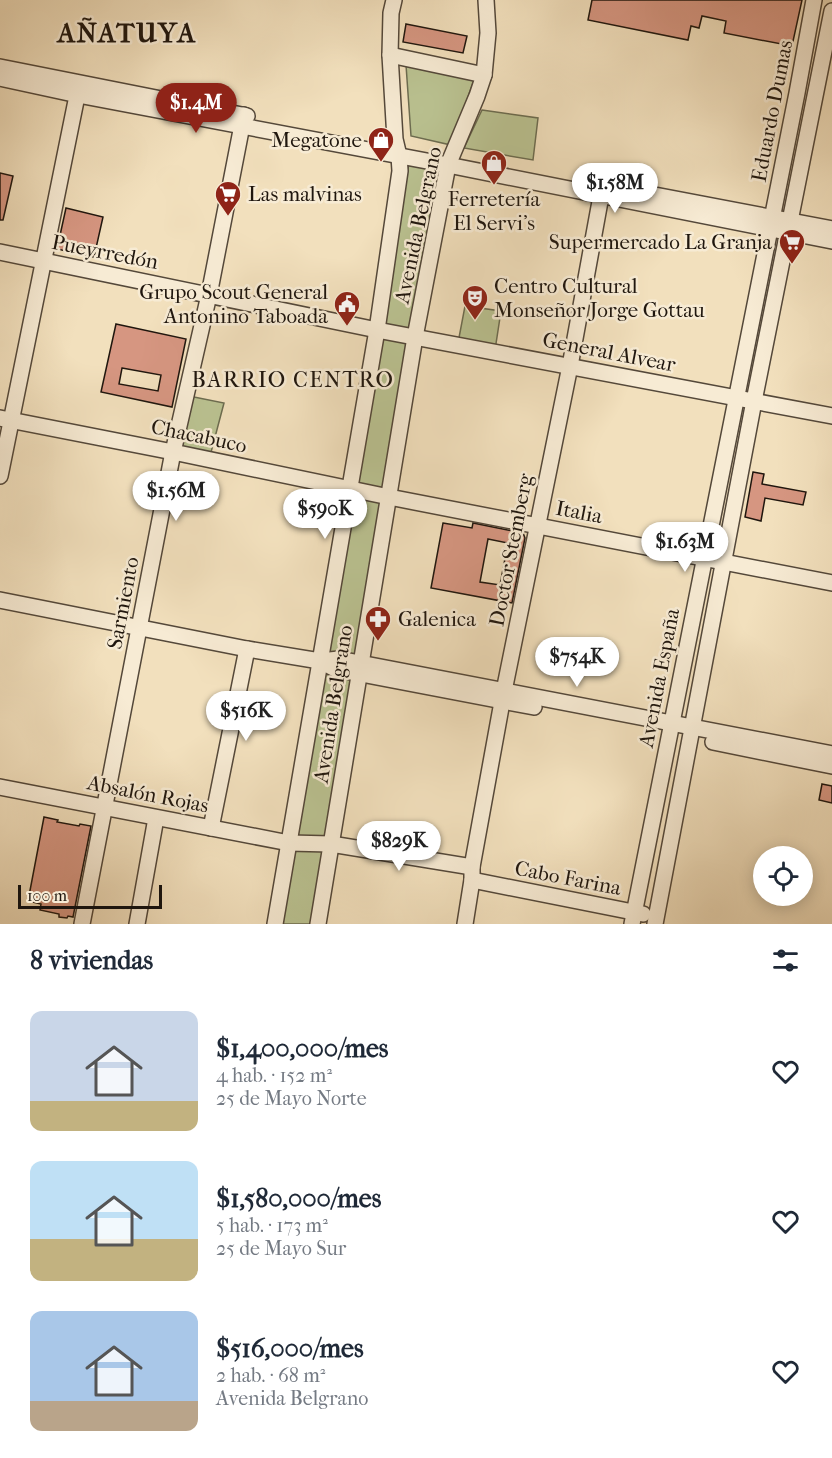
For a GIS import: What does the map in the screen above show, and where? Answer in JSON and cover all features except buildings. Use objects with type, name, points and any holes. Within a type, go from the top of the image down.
[{"type":"street","name":"Avenida Belgrano","points":[[275,924],[377,330],[400,171],[394,128],[390,55],[391,13],[394,0]]},
{"type":"street","name":"Avenida Belgrano","points":[[318,924],[415,337],[450,160],[484,75],[488,33],[486,0]]},
{"type":"street","name":"Eduardo Dumas","points":[[771,223],[814,0]]},
{"type":"street","name":"Eduardo Dumas","points":[[789,226],[806,138],[825,76],[823,53],[832,11]]},
{"type":"street","points":[[806,49],[823,53]]},
{"type":"street","points":[[390,55],[484,75]]},
{"type":"street","points":[[0,67],[79,89]]},
{"type":"street","points":[[0,78],[79,89],[771,223],[832,229]]},
{"type":"street","points":[[0,476],[6,419],[44,262],[79,89]]},
{"type":"street","name":"Sarmiento","points":[[82,924],[173,452],[209,295],[243,120]]},
{"type":"street","points":[[789,135],[806,138]]},
{"type":"street","name":"Doctor Stemberg","points":[[465,924],[503,696],[570,366],[602,190]]},
{"type":"street","name":"Avenida España","points":[[634,918],[771,223]]},
{"type":"street","points":[[789,226],[832,241]]},
{"type":"street","name":"Avenida España","points":[[655,921],[789,226]]},
{"type":"street","name":"Pueyrredón","points":[[0,252],[377,330]]},
{"type":"street","name":"General Alvear","points":[[377,330],[832,416]]},
{"type":"street","name":"Chacabuco","points":[[6,419],[389,498]]},
{"type":"street","name":"Italia","points":[[389,498],[832,583]]},
{"type":"street","points":[[0,600],[320,661],[335,669],[360,669],[692,732],[832,754]]},
{"type":"street","points":[[212,828],[248,649]]},
{"type":"street","points":[[692,732],[832,766]]},
{"type":"street","name":"Absalón Rojas","points":[[0,787],[289,843],[331,844]]},
{"type":"street","points":[[137,924],[156,818]]},
{"type":"street","name":"Cabo Farina","points":[[331,844],[472,874],[634,918],[655,921]]},
{"type":"green space","points":[[406,65],[474,80],[451,145],[411,136]]},
{"type":"green space","points":[[482,110],[538,118],[533,160],[464,148]]},
{"type":"green space","points":[[409,163],[443,169],[314,924],[278,924]]},
{"type":"green space","points":[[465,306],[501,311],[495,350],[458,343]]},
{"type":"green space","points":[[189,396],[224,403],[209,460],[177,454]]},
{"type":"place","name":"Megatone","points":[[381,163]]},
{"type":"place","name":"Ferretería El Servi's","points":[[494,186]]},
{"type":"place","name":"Las malvinas","points":[[228,217]]},
{"type":"place","name":"Supermercado La Granja","points":[[792,265]]},
{"type":"place","name":"Centro Cultural Monseñor Jorge Gottau","points":[[475,321]]},
{"type":"place","name":"Grupo Scout General Antonino Taboada","points":[[347,327]]},
{"type":"place","name":"Galenica","points":[[378,642]]},
{"type":"district","name":"AÑATUYA","points":[[127,33]]},
{"type":"district","name":"BARRIO CENTRO","points":[[293,380]]}]
